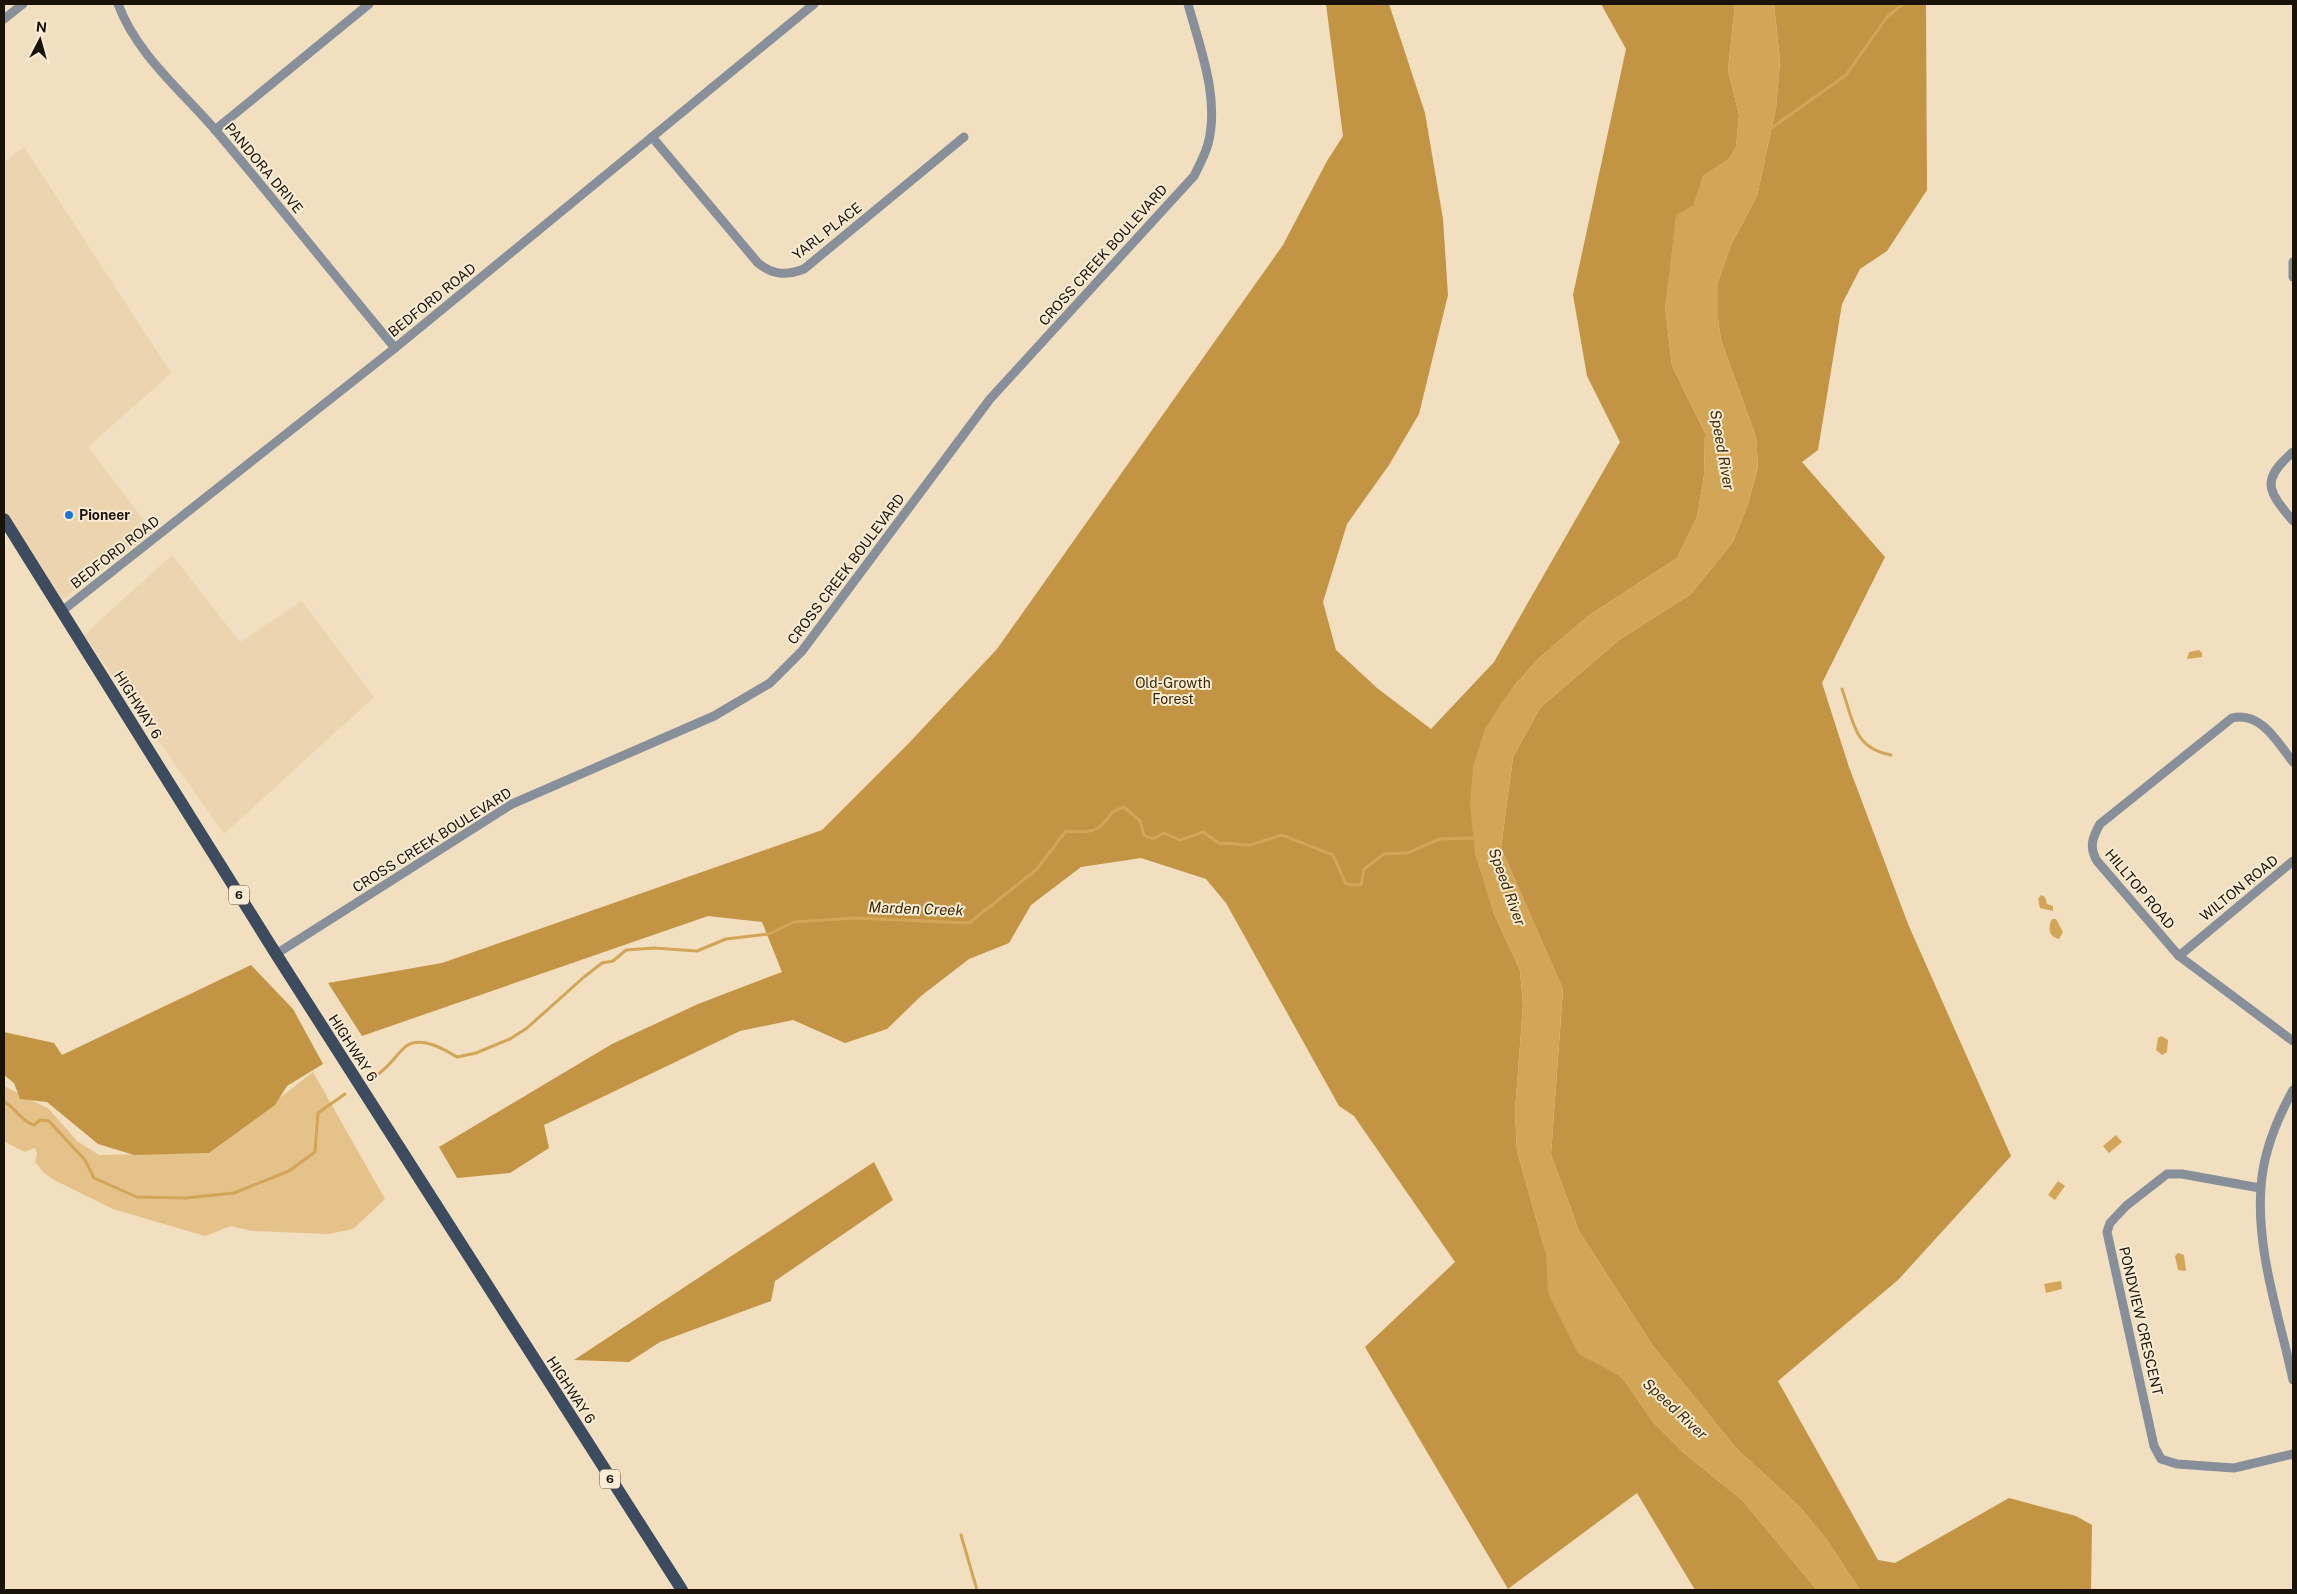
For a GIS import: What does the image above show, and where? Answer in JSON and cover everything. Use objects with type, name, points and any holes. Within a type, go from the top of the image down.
[{"type":"main road","name":"HIGHWAY 6","points":[[4,519],[276,954],[682,1590]]},
{"type":"street","points":[[4,19],[23,4]]},
{"type":"street","name":"PANDORA DRIVE","points":[[118,4],[125,22],[170,83],[215,130],[395,348]]},
{"type":"street","points":[[215,130],[369,4]]},
{"type":"street","name":"BEDFORD ROAD","points":[[62,611],[395,348],[814,4]]},
{"type":"street","name":"CROSS CREEK BOULEVARD","points":[[276,954],[512,804],[714,716],[770,683],[802,651],[990,399],[1194,176],[1208,144],[1212,109],[1206,69],[1188,4]]},
{"type":"street","name":"YARL PLACE","points":[[652,137],[758,263],[775,273],[785,274],[804,268],[964,137]]},
{"type":"street","points":[[2293,262],[2293,278]]},
{"type":"street","points":[[2293,452],[2277,468],[2272,477],[2272,488],[2274,499],[2293,522]]},
{"type":"street","name":"HILLTOP ROAD","points":[[2293,762],[2264,726],[2246,716],[2232,718],[2104,821],[2093,835],[2091,848],[2097,861],[2179,956],[2293,1041]]},
{"type":"street","name":"WILTON ROAD","points":[[2179,956],[2293,861]]},
{"type":"street","points":[[2293,1090],[2273,1133],[2260,1188],[2265,1256],[2293,1380]]},
{"type":"street","name":"PONDVIEW CRESCENT","points":[[2260,1188],[2182,1174],[2167,1174],[2126,1206],[2110,1222],[2107,1232],[2154,1446],[2161,1459],[2168,1463],[2181,1465],[2234,1468],[2293,1454]]},
{"type":"shaded area","points":[[24,147],[171,373],[88,447],[153,532],[61,600],[4,517],[4,162]]},
{"type":"shaded area","points":[[172,555],[240,642],[302,601],[374,697],[224,834],[84,635]]},
{"type":"shaded area","points":[[313,1072],[385,1199],[353,1229],[329,1234],[252,1231],[231,1226],[205,1236],[113,1209],[54,1180],[44,1173],[35,1162],[37,1154],[35,1148],[25,1152],[5,1142],[4,1086],[49,1109],[77,1141],[99,1155],[209,1153]]},
{"type":"green space","name":"Old-Growth Forest","points":[[1326,4],[1389,4],[1425,113],[1443,219],[1448,295],[1419,414],[1389,465],[1347,524],[1323,602],[1336,650],[1377,688],[1431,729],[1494,662],[1620,442],[1587,376],[1573,295],[1626,49],[1601,4],[1735,4],[1728,70],[1739,115],[1736,147],[1729,159],[1703,176],[1665,306],[1672,366],[1705,433],[1704,476],[1697,517],[1677,558],[1588,616],[1538,659],[1513,687],[1493,912],[1520,970],[1523,1005],[1515,1112],[1517,1151],[1544,1247],[1575,1323],[1626,1383],[1653,1422],[1685,1454],[1742,1500],[1817,1590],[1695,1590],[1637,1493],[1508,1589],[1365,1347],[1455,1262],[1354,1116],[1339,1106],[1226,903],[1206,879],[1141,858],[1081,867],[1031,905],[1009,943],[969,959],[921,996],[887,1029],[845,1043],[793,1020],[740,1031],[544,1125],[549,1148],[510,1173],[457,1178],[439,1147],[612,1044],[698,1004],[782,972],[762,922],[708,916],[362,1036],[328,983],[442,963],[822,830],[909,743],[997,649],[1283,245],[1327,161],[1343,136]]},
{"type":"green space","points":[[1774,4],[1926,4],[1927,190],[1887,251],[1860,269],[1842,304],[1818,450],[1802,462],[1885,557],[1822,683],[1849,767],[1908,924],[2011,1156],[1898,1280],[1778,1381],[1878,1560],[1895,1563],[2009,1498],[2076,1516],[2092,1525],[2091,1590],[1860,1590],[1827,1540],[1799,1506],[1737,1449],[1653,1346],[1579,1231],[1551,1154],[1563,989],[1501,848],[1513,757],[1540,708],[1619,640],[1691,594],[1733,542],[1748,504],[1758,466],[1756,437],[1721,340],[1718,318],[1718,282],[1731,245],[1757,196],[1776,108],[1780,61]]},
{"type":"green space","points":[[251,965],[293,1009],[323,1064],[287,1086],[275,1105],[209,1153],[134,1155],[98,1144],[47,1102],[20,1099],[14,1083],[4,1075],[4,1032],[54,1043],[62,1055]]},
{"type":"green space","points":[[874,1162],[893,1200],[775,1281],[771,1301],[660,1342],[629,1362],[574,1360]]},
{"type":"water","points":[[1735,4],[1774,4],[1780,61],[1776,108],[1757,196],[1731,245],[1718,282],[1718,318],[1721,340],[1756,437],[1758,465],[1748,504],[1733,542],[1691,594],[1619,640],[1540,708],[1513,757],[1501,848],[1563,988],[1551,1154],[1579,1231],[1653,1346],[1737,1449],[1799,1506],[1827,1540],[1860,1590],[1817,1590],[1742,1500],[1685,1454],[1653,1422],[1626,1383],[1575,1323],[1544,1247],[1517,1151],[1515,1112],[1523,1005],[1520,970],[1493,912],[1475,854],[1470,803],[1473,766],[1485,729],[1513,687],[1538,659],[1588,616],[1677,558],[1697,517],[1704,476],[1705,433],[1672,366],[1665,306],[1676,215],[1693,205],[1703,176],[1729,159],[1736,147],[1739,115],[1728,70]]},
{"type":"water","points":[[2199,650],[2202,653],[2202,657],[2187,659],[2189,652]]},
{"type":"water","points":[[2041,895],[2045,897],[2047,904],[2053,906],[2053,911],[2040,908],[2038,899]]},
{"type":"water","points":[[2052,919],[2056,919],[2063,932],[2059,939],[2051,934],[2050,925]]},
{"type":"water","points":[[2161,1036],[2168,1040],[2167,1052],[2162,1055],[2156,1050],[2158,1038]]},
{"type":"water","points":[[2116,1135],[2122,1142],[2109,1153],[2103,1146]]},
{"type":"water","points":[[2058,1181],[2065,1186],[2055,1200],[2048,1195]]},
{"type":"water","points":[[2178,1253],[2184,1255],[2186,1271],[2178,1270],[2175,1256]]},
{"type":"water","points":[[2061,1281],[2062,1289],[2046,1293],[2044,1284]]},
{"type":"waterway","points":[[1766,132],[1846,75],[1887,17],[1903,4]]},
{"type":"waterway","points":[[1842,689],[1853,723],[1862,740],[1878,752],[1891,755]]},
{"type":"waterway","name":"Marden Creek","points":[[374,1077],[388,1066],[405,1047],[418,1042],[446,1050],[457,1057],[476,1053],[510,1039],[527,1028],[602,963],[613,961],[626,950],[654,948],[697,951],[726,939],[769,934],[794,922],[855,918],[969,923],[1036,870],[1066,831],[1085,832],[1094,830],[1102,825],[1112,813],[1124,807],[1140,821],[1144,835],[1153,839],[1164,833],[1180,840],[1203,832],[1219,843],[1250,845],[1282,835],[1333,855],[1346,884],[1361,885],[1364,869],[1384,854],[1407,853],[1440,839],[1477,838]]},
{"type":"waterway","points":[[4,1102],[29,1123],[34,1125],[40,1120],[49,1121],[85,1160],[94,1178],[137,1197],[185,1198],[234,1193],[289,1171],[315,1152],[318,1113],[345,1094]]},
{"type":"waterway","name":"Speed River","points":[[1556,1253],[1558,1291],[1586,1347],[1626,1368]]},
{"type":"waterway","points":[[961,1535],[977,1590]]},
{"type":"place","name":"Pioneer","points":[[69,515]]}]
